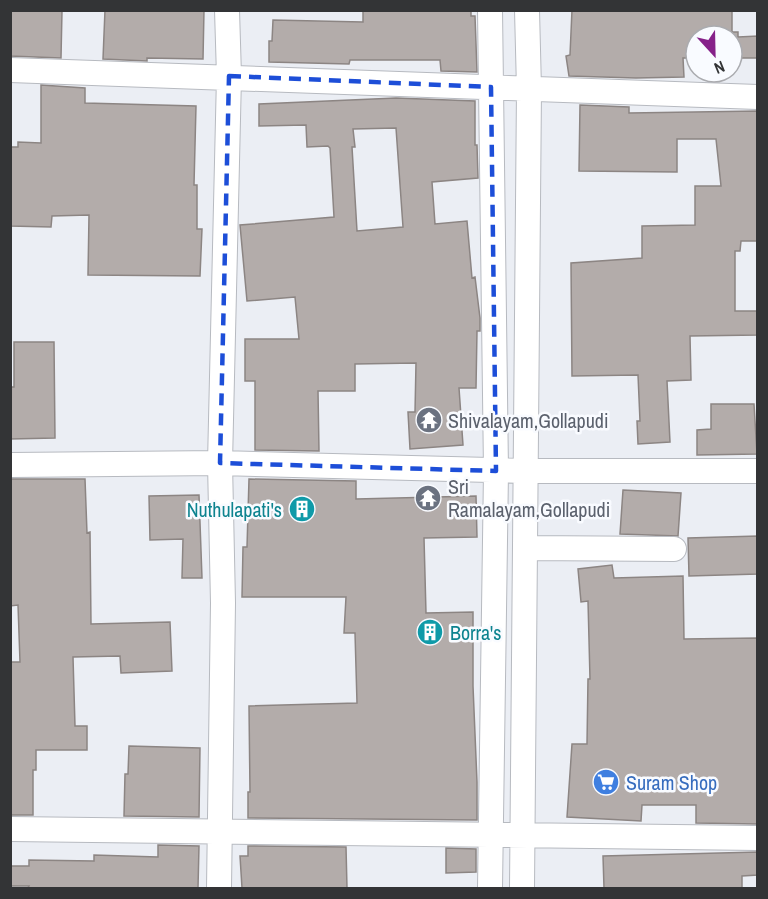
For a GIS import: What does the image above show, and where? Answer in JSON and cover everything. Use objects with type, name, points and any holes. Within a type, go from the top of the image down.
[{"type":"street","points":[[219,888],[223,603],[220,463],[229,76],[227,10]]},
{"type":"street","points":[[490,10],[496,471],[490,888]]},
{"type":"street","points":[[522,888],[529,88],[527,10]]},
{"type":"street","points":[[10,70],[229,76],[758,97]]},
{"type":"street","points":[[10,465],[220,463],[496,471],[758,471]]},
{"type":"street","points":[[525,548],[674,549]]},
{"type":"street","points":[[10,830],[758,838]]},
{"type":"highlighted area","points":[[229,76],[491,87],[496,471],[220,463]]},
{"type":"building","points":[[105,10],[204,10],[203,59],[147,58],[147,61],[103,59]]},
{"type":"building","points":[[363,10],[471,10],[471,16],[475,16],[477,72],[441,71],[440,60],[350,60],[349,64],[269,62],[269,41],[272,41],[273,20],[363,22]]},
{"type":"building","points":[[572,10],[732,10],[732,24],[684,24],[684,77],[569,76],[566,56],[570,55]]},
{"type":"building","points":[[10,11],[62,11],[61,58],[10,56]]},
{"type":"building","points":[[758,36],[758,58],[744,58],[744,37]]},
{"type":"building","points":[[41,85],[85,88],[85,103],[196,106],[194,185],[197,185],[197,229],[202,229],[200,276],[88,275],[89,215],[52,216],[51,227],[10,226],[10,147],[18,147],[18,142],[41,143]]},
{"type":"building","points":[[396,98],[475,101],[478,178],[432,182],[435,224],[467,221],[472,278],[475,277],[480,318],[480,331],[477,331],[476,388],[459,388],[463,445],[410,449],[408,412],[415,412],[416,363],[355,364],[355,391],[318,391],[319,451],[255,450],[255,381],[245,381],[245,339],[299,339],[295,297],[247,301],[240,225],[334,217],[330,148],[328,146],[307,147],[306,125],[259,126],[259,104]],"holes":[[[396,128],[403,227],[357,231],[353,129]]]},
{"type":"building","points":[[580,105],[629,107],[629,113],[758,111],[758,241],[741,241],[740,251],[735,251],[735,311],[758,311],[758,335],[690,336],[691,380],[667,381],[670,442],[638,444],[637,421],[640,421],[638,375],[572,376],[571,263],[642,258],[642,226],[695,225],[695,186],[721,186],[716,139],[677,139],[677,172],[579,171]]},
{"type":"building","points":[[14,342],[54,342],[55,438],[10,439],[10,387],[14,387]]},
{"type":"building","points":[[711,404],[754,404],[757,454],[697,455],[697,430],[711,429]]},
{"type":"building","points":[[10,479],[85,479],[87,533],[90,532],[91,624],[170,622],[172,671],[121,673],[120,656],[73,657],[75,726],[87,726],[87,750],[36,750],[36,770],[33,770],[33,815],[10,815],[10,662],[20,662],[18,605],[10,606]]},
{"type":"building","points":[[249,479],[356,481],[356,499],[476,496],[477,537],[424,538],[426,613],[473,612],[477,820],[248,818],[249,706],[357,703],[355,633],[344,633],[346,597],[242,597],[243,547],[247,547]]},
{"type":"building","points":[[623,490],[681,493],[678,536],[620,534]]},
{"type":"building","points":[[199,495],[202,578],[182,578],[183,539],[150,540],[149,496]]},
{"type":"building","points":[[758,536],[758,574],[689,576],[688,538]]},
{"type":"building","points":[[612,565],[614,578],[683,576],[684,639],[758,638],[758,824],[696,823],[696,805],[642,805],[641,821],[567,817],[572,744],[587,744],[588,679],[590,679],[588,601],[581,602],[578,569]]},
{"type":"building","points":[[129,746],[200,748],[199,817],[124,816],[125,774],[128,774]]},
{"type":"building","points":[[158,845],[199,846],[198,888],[28,888],[29,886],[10,886],[10,866],[29,866],[29,860],[94,861],[94,855],[158,857]]},
{"type":"building","points":[[248,846],[346,847],[347,888],[242,888],[240,856],[248,856]]},
{"type":"building","points":[[446,848],[476,849],[476,872],[446,873]]},
{"type":"building","points":[[758,852],[758,875],[742,876],[742,888],[604,888],[603,856]]},
{"type":"place","name":"Shivalayam,Gollapudi","points":[[429,420]]},
{"type":"place","name":"Sri Ramalayam,Gollapudi","points":[[428,498]]},
{"type":"place","name":"Nuthulapati's","points":[[302,509]]},
{"type":"place","name":"Borra's","points":[[430,632]]},
{"type":"place","name":"Suram Shop","points":[[606,782]]}]
